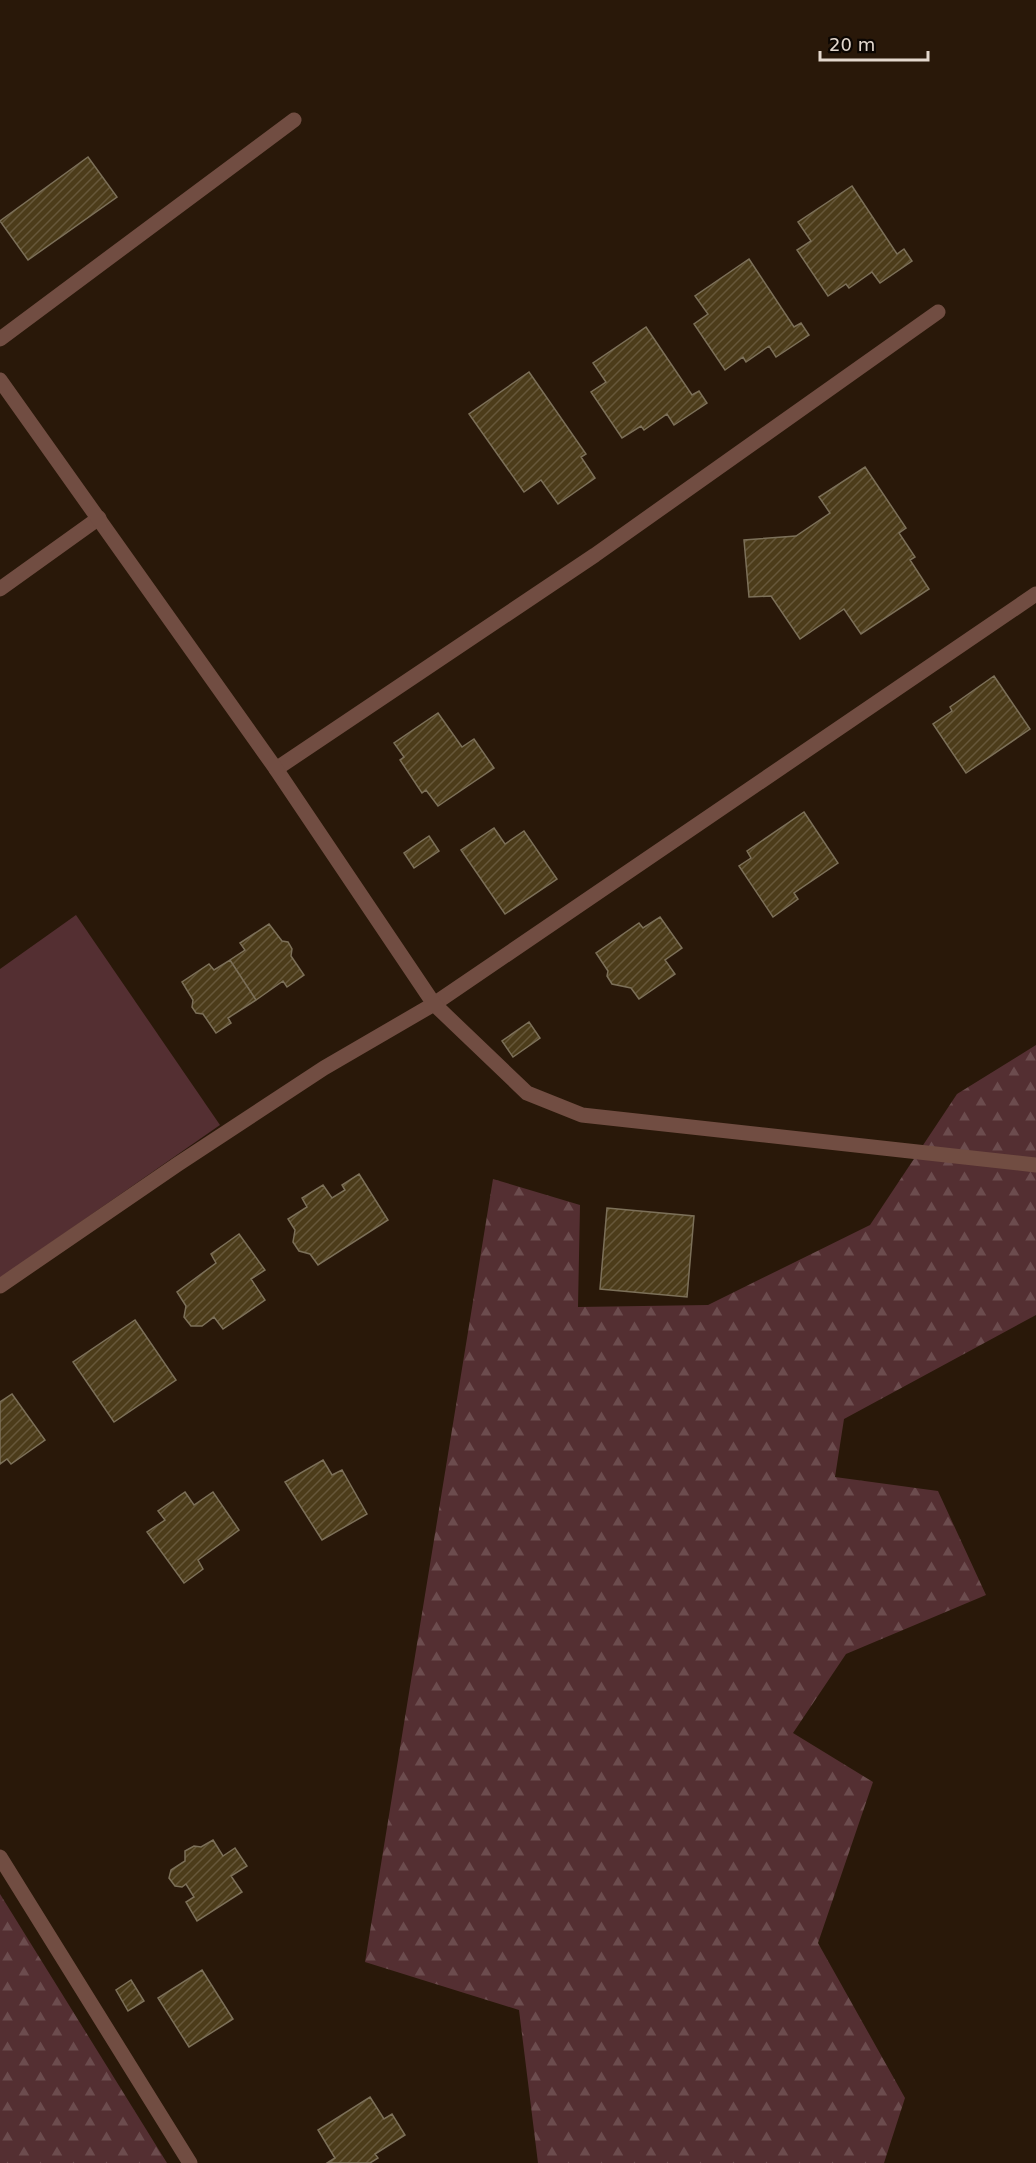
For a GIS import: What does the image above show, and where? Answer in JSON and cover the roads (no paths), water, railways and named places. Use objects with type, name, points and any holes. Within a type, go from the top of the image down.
[{"type":"street","points":[[0,339],[294,120]]},
{"type":"street","points":[[276,769],[596,555],[938,312]]},
{"type":"street","points":[[0,380],[276,769],[434,1004],[527,1093],[582,1115],[1036,1165]]},
{"type":"street","points":[[0,589],[99,518]]},
{"type":"street","points":[[0,1286],[178,1164],[324,1068],[434,1004],[1036,594]]},
{"type":"street","points":[[0,1857],[190,2163]]}]
